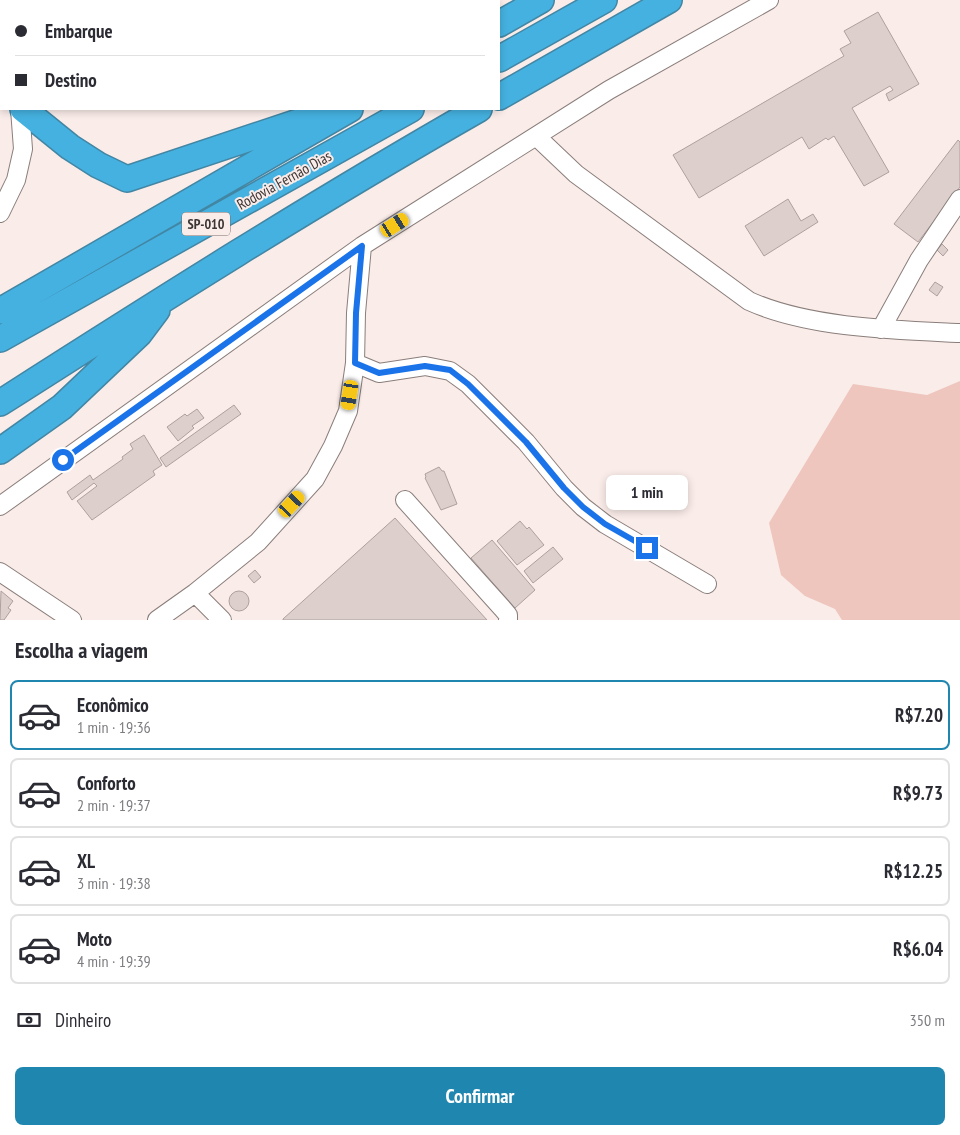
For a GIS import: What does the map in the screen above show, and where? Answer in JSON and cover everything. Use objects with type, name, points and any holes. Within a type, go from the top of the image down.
[{"type":"highway","points":[[500,23],[541,0]]},
{"type":"highway","points":[[500,58],[604,0]]},
{"type":"highway","points":[[500,96],[670,0]]},
{"type":"highway","points":[[23,110],[70,147],[98,165],[127,179],[333,110]]},
{"type":"highway","name":"Rodovia Fernão Dias","points":[[0,311],[348,110]]},
{"type":"highway","name":"Rodovia Fernão Dias","points":[[0,339],[409,110]]},
{"type":"highway","points":[[0,404],[168,295],[357,178],[477,110]]},
{"type":"highway","points":[[0,451],[62,407],[139,334],[168,295]]},
{"type":"street","points":[[0,506],[362,246],[609,90],[769,0]]},
{"type":"street","points":[[0,213],[16,180],[23,149],[22,110]]},
{"type":"street","points":[[537,137],[576,174],[749,301],[766,309],[791,315],[881,329],[960,333]]},
{"type":"street","points":[[881,329],[919,260],[960,198]]},
{"type":"street","points":[[164,618],[258,542],[316,479],[348,412],[355,363],[356,313],[362,246]]},
{"type":"street","points":[[355,363],[379,373],[425,366],[450,370],[468,384],[526,442],[564,488],[583,507],[605,524],[707,584]]},
{"type":"street","points":[[405,500],[502,608],[508,615],[508,620]]},
{"type":"street","points":[[0,572],[72,620]]},
{"type":"street","points":[[196,593],[222,620]]},
{"type":"shaded area","points":[[960,381],[960,620],[842,620],[835,609],[805,596],[781,575],[769,523],[853,384],[927,395]]},
{"type":"building","points":[[878,12],[919,84],[889,101],[886,94],[893,90],[890,86],[852,108],[889,172],[864,186],[834,136],[828,140],[826,138],[809,149],[802,137],[699,198],[673,155],[844,56],[840,49],[851,43],[844,31]]},
{"type":"building","points":[[958,140],[960,142],[960,187],[918,242],[894,224]]},
{"type":"building","points":[[788,199],[801,221],[813,214],[818,222],[764,256],[745,226]]},
{"type":"building","points":[[942,244],[948,250],[943,256],[937,250]]},
{"type":"building","points":[[935,282],[943,287],[937,296],[929,290]]},
{"type":"building","points":[[234,405],[241,414],[166,467],[160,458]]},
{"type":"building","points":[[197,409],[204,418],[192,426],[194,428],[178,441],[167,427],[185,414],[187,416]]},
{"type":"building","points":[[144,435],[162,465],[153,471],[155,475],[92,520],[77,501],[97,486],[94,483],[72,500],[67,492],[90,475],[93,480],[123,459],[122,457],[133,449],[130,444]]},
{"type":"building","points":[[439,467],[444,471],[457,504],[441,510],[425,478],[425,474]]},
{"type":"building","points":[[395,518],[487,620],[283,620],[283,619]]},
{"type":"building","points":[[520,521],[527,529],[529,527],[544,545],[517,565],[497,541]]},
{"type":"building","points":[[492,540],[535,590],[515,608],[471,558]]},
{"type":"building","points":[[553,547],[563,559],[533,583],[524,571]]},
{"type":"building","points":[[255,570],[261,577],[254,583],[248,576]]},
{"type":"building","points":[[1,591],[13,601],[8,608],[11,610],[4,620],[0,620]]},
{"type":"building","points":[[239,591],[246,594],[249,601],[246,608],[239,611],[232,608],[229,601],[232,594]]},
{"type":"route","points":[[63,460],[362,246],[356,313],[355,363],[379,373],[425,366],[450,370],[468,384],[526,442],[564,488],[583,507],[605,524],[647,548]]}]
